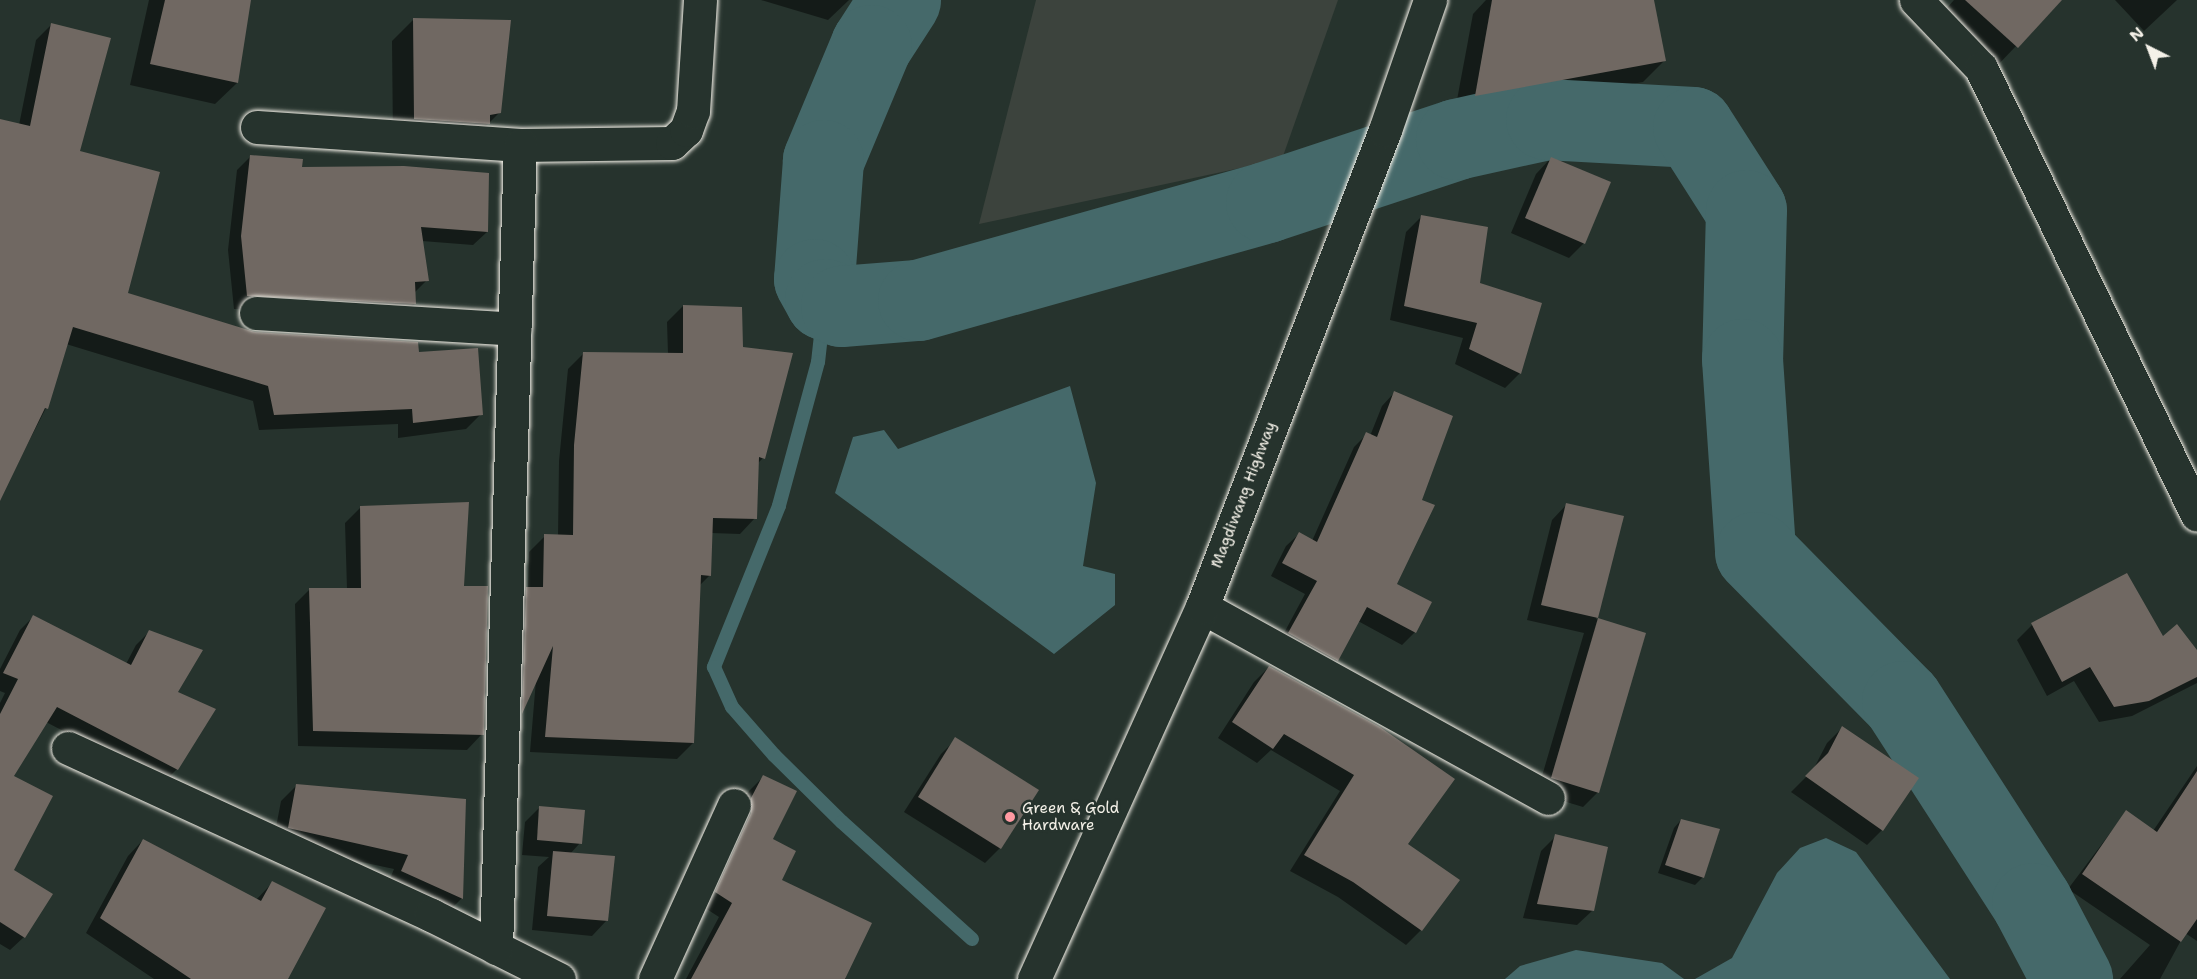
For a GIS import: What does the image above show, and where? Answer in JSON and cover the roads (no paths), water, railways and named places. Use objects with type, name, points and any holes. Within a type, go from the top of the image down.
[{"type":"street","points":[[257,127],[520,145],[672,142],[686,130],[693,111],[700,0]]},
{"type":"street","name":"Magdiwang Highway","points":[[1034,979],[1202,607],[1385,130],[1430,0]]},
{"type":"street","points":[[1916,0],[1981,68],[2196,510]]},
{"type":"street","points":[[496,948],[520,145]]},
{"type":"street","points":[[256,313],[515,329]]},
{"type":"street","points":[[1202,607],[1548,798]]},
{"type":"street","points":[[68,748],[559,979]]},
{"type":"street","points":[[655,979],[734,805]]},
{"type":"water","points":[[1070,386],[1096,483],[1083,566],[1115,574],[1115,605],[1054,654],[835,493],[853,437],[884,430],[898,449]]},
{"type":"water","points":[[1826,838],[1856,852],[1950,979],[1695,979],[1732,958],[1777,873],[1800,848]]},
{"type":"water","points":[[1576,950],[1662,963],[1684,979],[1505,979],[1520,966]]},
{"type":"waterway","points":[[900,0],[871,45],[823,160],[814,279],[825,299],[841,306],[918,300],[1266,202],[1456,139],[1546,119],[1693,127],[1746,210],[1742,359],[1755,552],[1902,701],[2032,903],[2072,979]]},
{"type":"waterway","points":[[825,299],[818,362],[779,506],[714,667],[732,707],[774,755],[842,822],[972,939]]},
{"type":"place","name":"Green & Gold Hardware","points":[[1010,817]]}]
